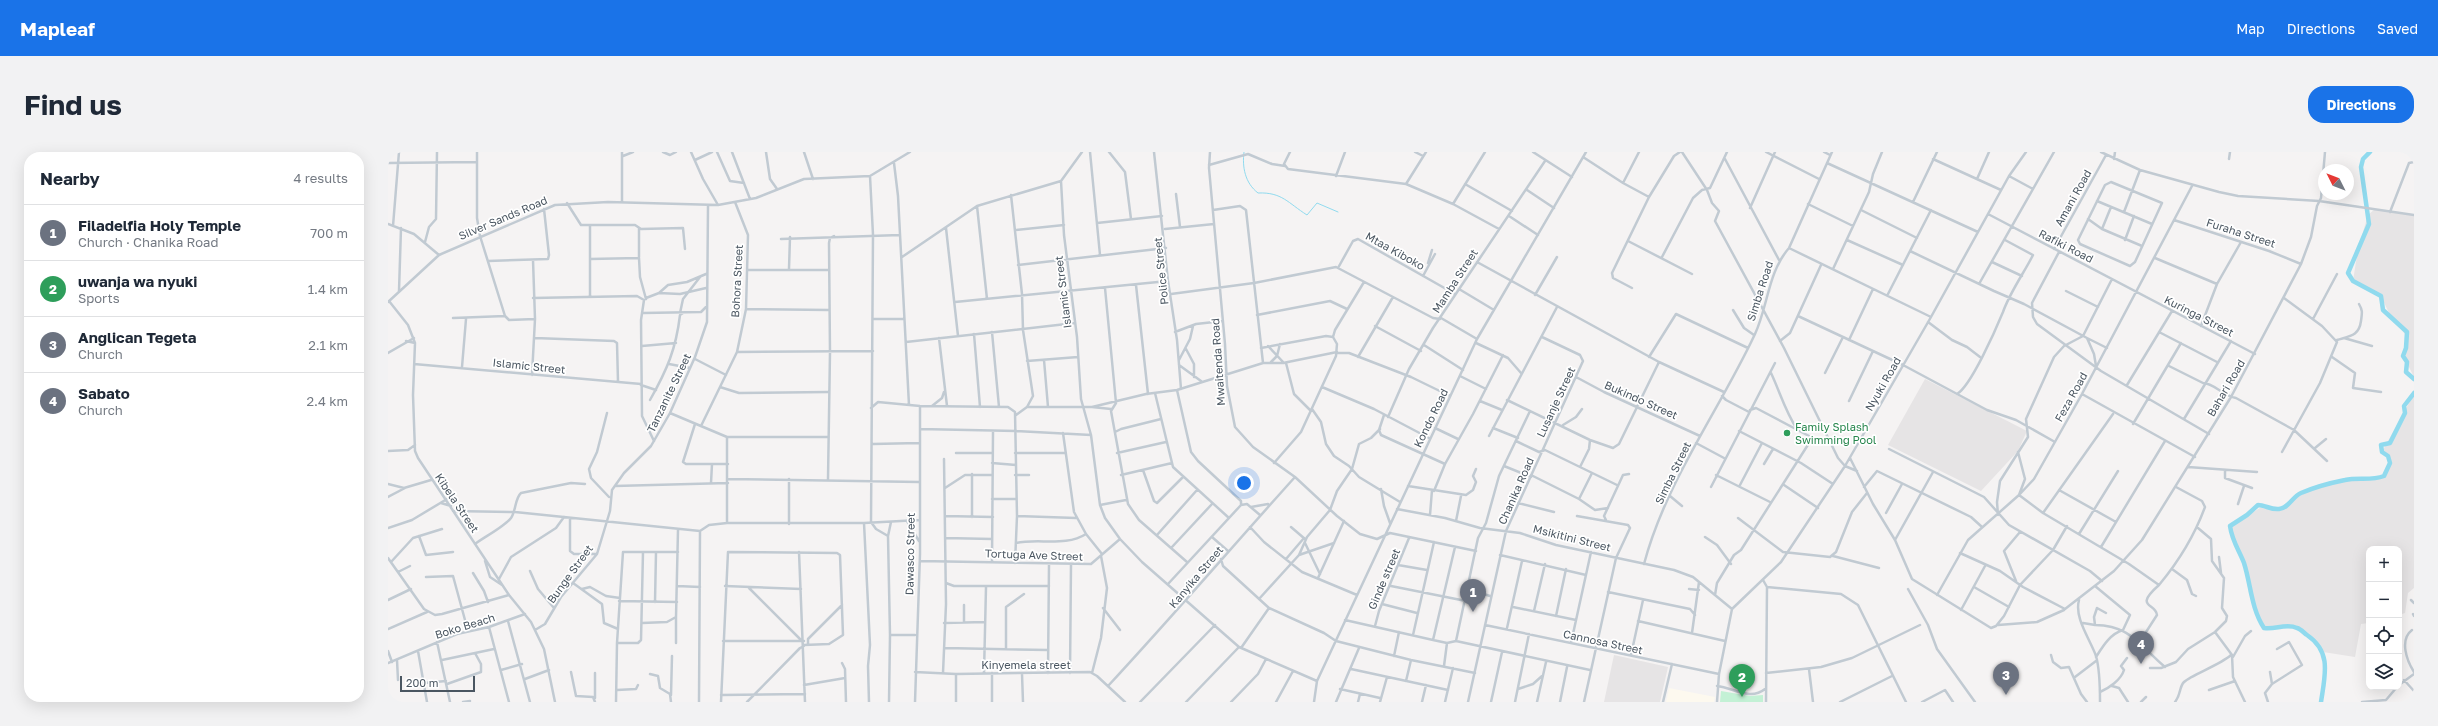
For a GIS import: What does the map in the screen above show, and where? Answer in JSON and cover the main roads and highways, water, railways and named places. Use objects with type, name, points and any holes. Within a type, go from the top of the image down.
[{"type":"waterway","points":[[1244,152],[1244,169],[1247,180],[1258,193],[1279,196],[1307,215],[1317,203],[1338,212]]},
{"type":"waterway","points":[[2370,152],[2363,159],[2361,167],[2369,224],[2348,273],[2353,281],[2381,296],[2383,310],[2407,332],[2406,348],[2403,356],[2407,362],[2406,372],[2414,379]]},
{"type":"waterway","points":[[2321,702],[2325,665],[2320,649],[2315,642],[2301,630],[2289,626],[2264,628],[2256,612],[2244,563],[2234,541],[2230,526],[2247,515],[2258,505],[2279,509],[2285,507],[2298,495],[2317,487],[2350,479],[2384,476],[2390,463],[2388,456],[2382,452],[2381,445],[2390,443],[2405,413],[2404,406],[2414,393]]},
{"type":"place","name":"Family Splash Swimming Pool","points":[[1787,433]]},
{"type":"place","name":"Filadelfia Holy Temple","points":[[1473,612]]},
{"type":"place","name":"Sabato","points":[[2141,664]]},
{"type":"place","name":"Anglican Tegeta","points":[[2006,695]]},
{"type":"place","name":"uwanja wa nyuki","points":[[1742,697]]}]
